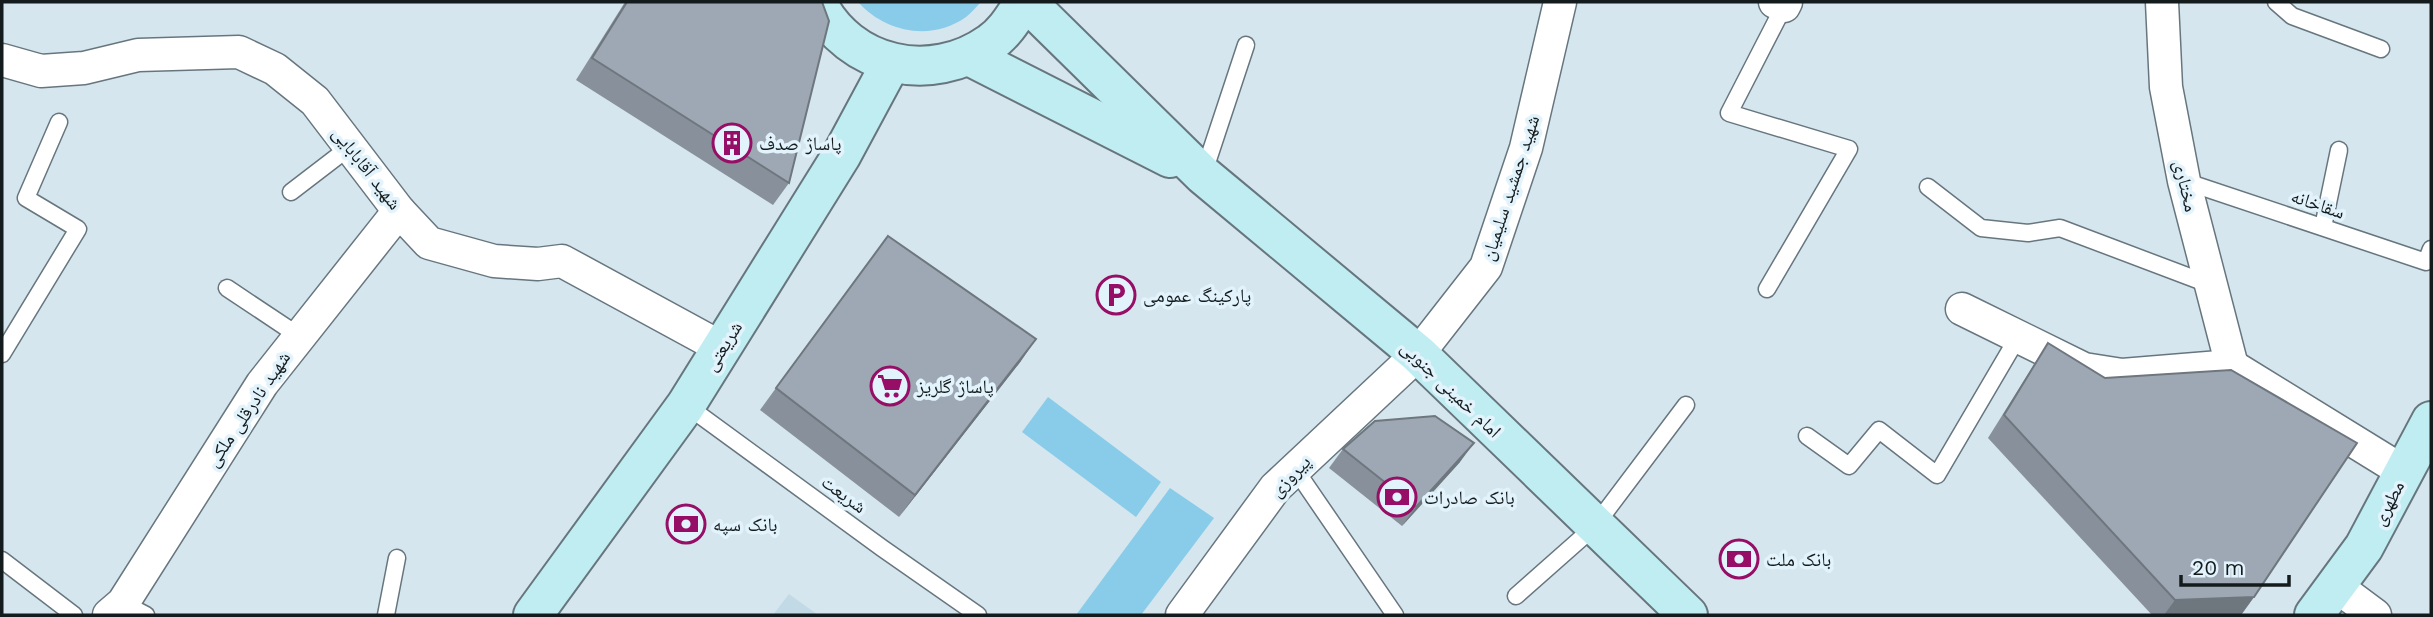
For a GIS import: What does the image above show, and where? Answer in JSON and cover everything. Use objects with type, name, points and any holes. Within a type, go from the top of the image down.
[{"type":"main road","points":[[817,2],[826,20],[855,48],[891,63],[930,66],[969,56],[992,42],[1025,2],[1203,175]]},
{"type":"main road","points":[[969,56],[1203,175]]},
{"type":"main road","name":"شریعتی","points":[[533,615],[686,405],[841,156],[891,63]]},
{"type":"main road","name":"امام خمینی جنوبی","points":[[1203,175],[1418,354],[1688,615]]},
{"type":"main road","name":"مطهری","points":[[2325,601],[2364,547],[2431,421]]},
{"type":"street","name":"شهید جمشید سلیمیان","points":[[1418,354],[1486,267],[1526,148],[1560,2]]},
{"type":"street","name":"مختاری","points":[[2162,2],[2166,87],[2184,181],[2232,366]]},
{"type":"street","name":"شهید آقابابایی","points":[[2,60],[41,71],[84,68],[138,55],[239,52],[275,69],[315,101],[399,211],[429,243],[494,261],[538,264],[562,261],[722,348]]},
{"type":"street","name":"شهید نادرقلی ملکی","points":[[126,611],[243,413],[299,336],[399,211]]},
{"type":"street","points":[[1962,309],[2084,369],[2122,375],[2232,366],[2404,472]]},
{"type":"street","name":"پیروزی","points":[[1182,615],[1275,488],[1418,354]]},
{"type":"street","points":[[2325,601],[2375,615]]},
{"type":"lane","points":[[2276,2],[2292,16],[2381,49]]},
{"type":"lane","points":[[1767,289],[1849,149],[1729,113],[1782,3]]},
{"type":"lane","points":[[1203,175],[1246,45]]},
{"type":"lane","points":[[2,354],[78,229],[26,198],[60,122]]},
{"type":"lane","points":[[291,192],[351,146]]},
{"type":"lane","points":[[2323,227],[2339,150]]},
{"type":"lane","name":"سقاخانه","points":[[2184,181],[2426,262],[2431,249]]},
{"type":"lane","points":[[1928,187],[1981,228],[2028,233],[2060,228],[2211,285]]},
{"type":"lane","points":[[227,288],[299,336]]},
{"type":"lane","points":[[1807,436],[1849,466],[1879,430],[1937,475],[2018,337]]},
{"type":"lane","name":"شریعت","points":[[686,405],[978,615]]},
{"type":"lane","points":[[1516,596],[1594,527],[1686,405]]},
{"type":"lane","points":[[1296,469],[1395,615]]},
{"type":"lane","points":[[386,615],[397,558]]},
{"type":"lane","points":[[2,560],[74,615]]},
{"type":"shaded area","points":[[858,2],[981,2],[966,17],[952,25],[924,31],[895,27],[881,21]]},
{"type":"shaded area","points":[[1048,397],[1161,482],[1136,517],[1022,432]]},
{"type":"shaded area","points":[[1170,488],[1214,518],[1141,615],[1076,615]]},
{"type":"shaded area","points":[[789,594],[818,615],[773,615]]},
{"type":"building","name":"پاساژ صدف","points":[[627,2],[822,2],[829,21],[789,183],[592,58]]},
{"type":"building","name":"پاساژ گلریز","points":[[888,236],[1036,339],[915,495],[776,388]]},
{"type":"building","points":[[2048,343],[2105,378],[2231,370],[2357,443],[2254,597],[2175,600],[2004,415]]},
{"type":"building","name":"بانک صادرات","points":[[1435,416],[1474,443],[1416,507],[1343,449],[1375,421]]},
{"type":"place","name":"پاساژ صدف","points":[[732,143]]},
{"type":"place","name":"پارکینگ عمومی","points":[[1116,295]]},
{"type":"place","name":"پاساژ گلریز","points":[[890,386]]},
{"type":"place","name":"بانک صادرات","points":[[1397,497]]},
{"type":"place","name":"بانک سپه","points":[[686,524]]},
{"type":"place","name":"بانک ملت","points":[[1739,559]]}]
